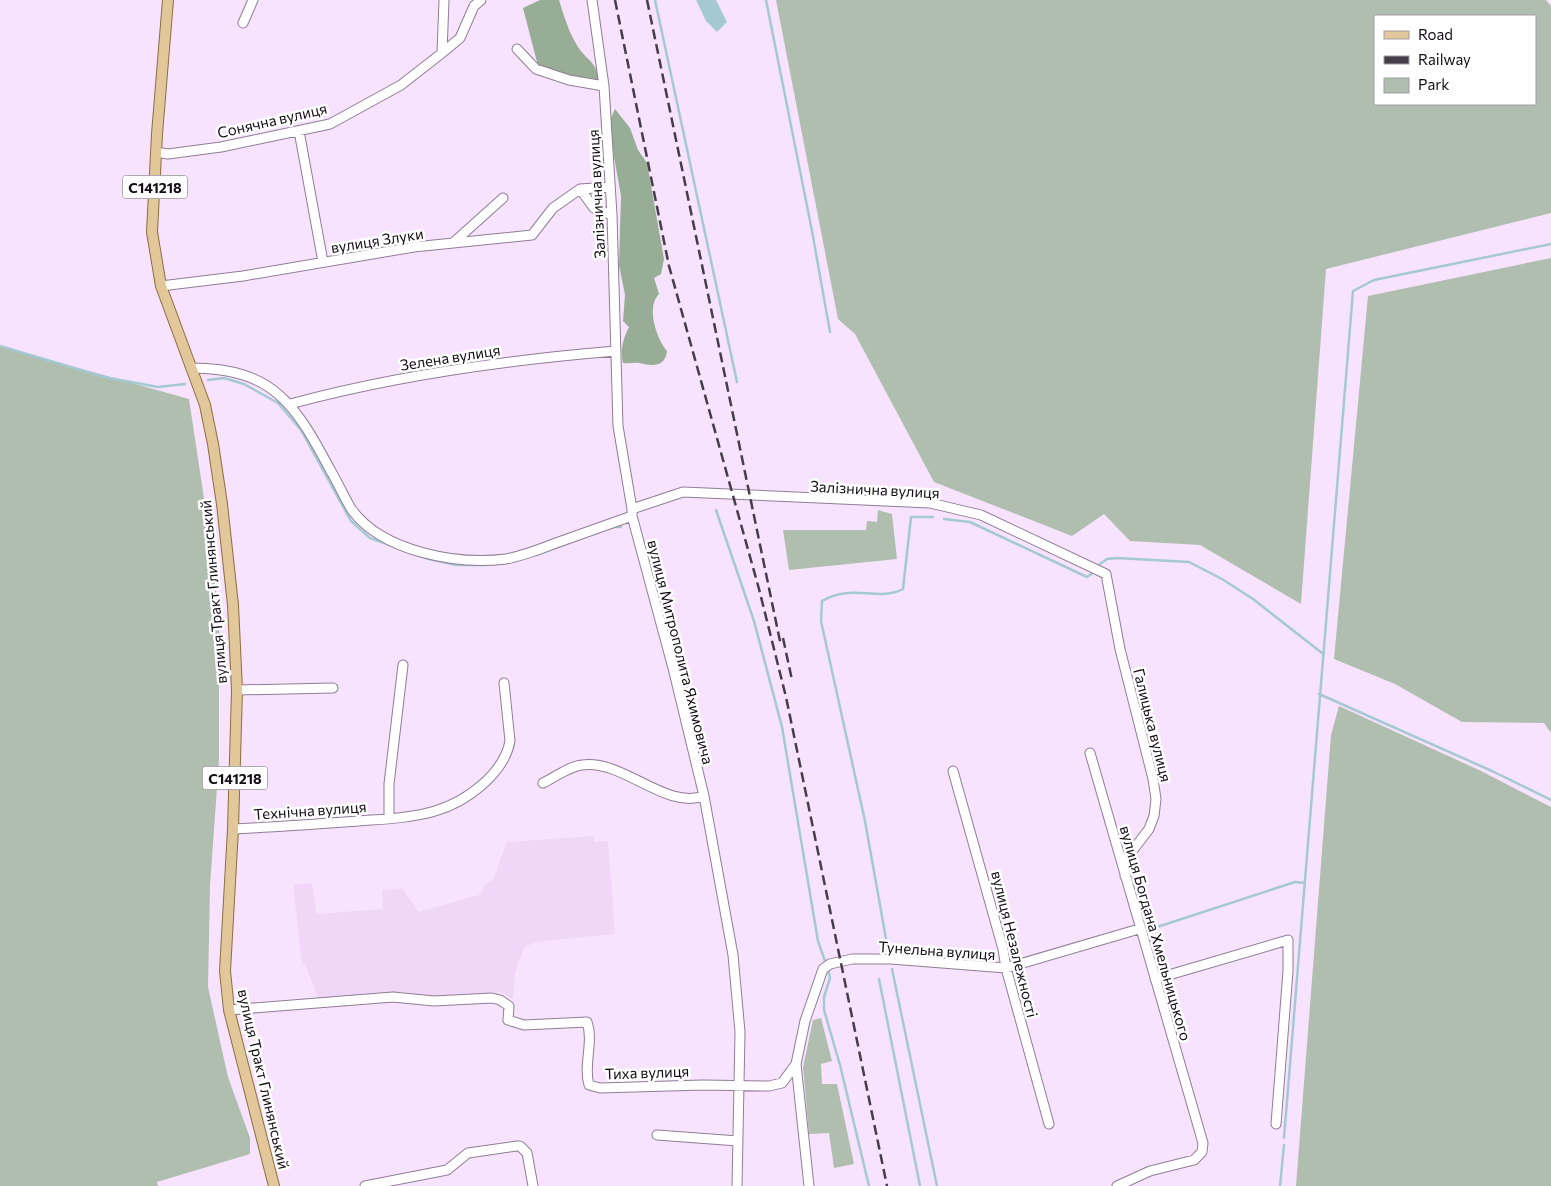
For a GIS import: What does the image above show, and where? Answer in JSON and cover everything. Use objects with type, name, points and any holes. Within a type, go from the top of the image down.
[{"type":"main road","name":"вулиця Тракт Глинянський","points":[[168,0],[156,152],[152,232],[161,286],[205,405],[213,444],[232,605],[237,690],[233,829],[225,971],[229,1010],[274,1186]]},
{"type":"street","points":[[243,22],[253,0]]},
{"type":"street","points":[[442,53],[444,0]]},
{"type":"street","points":[[442,53],[460,38],[474,6],[481,0]]},
{"type":"street","name":"Залізнична вулиця","points":[[592,0],[604,86],[612,215],[618,426],[632,513]]},
{"type":"street","points":[[517,49],[536,69],[569,80],[604,86]]},
{"type":"street","name":"Сонячна вулиця","points":[[156,152],[168,154],[221,146],[330,124],[401,85],[442,53]]},
{"type":"street","points":[[299,131],[323,262]]},
{"type":"street","name":"вулиця Злуки","points":[[161,286],[243,276],[454,242],[532,235],[538,230],[552,208],[580,190],[610,187]]},
{"type":"street","points":[[580,190],[594,208],[612,215]]},
{"type":"street","points":[[454,242],[503,198]]},
{"type":"street","name":"Зелена вулиця","points":[[290,404],[345,389],[435,371],[616,351]]},
{"type":"street","name":"Залізнична вулиця","points":[[191,368],[219,368],[242,373],[268,387],[290,404],[304,421],[352,510],[368,527],[408,547],[443,558],[468,561],[508,558],[526,554],[683,492],[930,504],[981,515],[1106,574]]},
{"type":"street","name":"вулиця Митрополита Яхимовича","points":[[632,513],[673,668],[704,796],[733,955],[740,1032],[736,1186]]},
{"type":"street","name":"Галицька вулиця","points":[[1106,574],[1120,649],[1153,779],[1156,799],[1154,816],[1149,830],[1126,859],[1124,876]]},
{"type":"street","name":"Технічна вулиця","points":[[389,818],[389,784],[403,665]]},
{"type":"street","name":"Технічна вулиця","points":[[233,829],[389,818],[436,811],[467,796],[489,779],[505,757],[510,740],[504,683]]},
{"type":"street","points":[[237,690],[333,688]]},
{"type":"street","name":"вулиця Богдана Хмельницького","points":[[1090,753],[1124,876],[1198,1120],[1203,1143],[1202,1152],[1194,1160],[1150,1171],[1141,1177],[1117,1186]]},
{"type":"street","points":[[543,782],[582,764],[616,770],[676,797],[695,799],[704,796]]},
{"type":"street","name":"вулиця Незалежності","points":[[953,771],[1003,949],[1006,968],[1048,1124]]},
{"type":"street","name":"Тунельна вулиця","points":[[796,1064],[805,1021],[826,966],[848,960],[926,960],[1006,968],[1140,928]]},
{"type":"street","points":[[1155,979],[1288,940],[1288,971],[1276,1124]]},
{"type":"street","name":"Тиха вулиця","points":[[229,1010],[393,997],[434,1001],[492,998],[500,1000],[509,1006],[508,1020],[524,1025],[587,1022],[589,1052],[587,1078],[589,1085],[600,1088],[740,1085]]},
{"type":"street","points":[[740,1085],[775,1086],[782,1083],[796,1064]]},
{"type":"street","points":[[796,1064],[808,1186]]},
{"type":"street","points":[[658,1136],[738,1141]]},
{"type":"street","points":[[366,1186],[447,1170],[468,1153],[520,1146],[526,1153],[533,1186]]},
{"type":"shaded area","points":[[540,0],[559,0],[572,36],[578,47],[594,66],[600,83],[538,66],[523,8]]},
{"type":"shaded area","points":[[696,0],[716,0],[727,22],[717,32],[706,21]]},
{"type":"shaded area","points":[[615,109],[630,128],[638,150],[647,163],[664,259],[661,274],[654,278],[659,294],[655,300],[653,314],[656,331],[667,351],[664,360],[657,364],[623,363],[622,358],[625,336],[629,327],[623,321],[625,295],[619,265],[621,196],[610,120]]},
{"type":"shaded area","points":[[593,836],[594,842],[608,841],[615,934],[535,942],[524,948],[515,972],[513,999],[500,992],[432,996],[404,992],[318,998],[305,964],[302,964],[293,885],[312,883],[316,914],[383,909],[382,890],[403,889],[418,912],[482,894],[483,886],[493,880],[507,842]]},
{"type":"green space","points":[[776,0],[1546,0],[1551,6],[1551,213],[1326,269],[1301,604],[1200,545],[1130,541],[1104,514],[1072,536],[934,482],[855,334],[838,319]]},
{"type":"green space","points":[[1551,258],[1551,733],[1544,723],[1462,722],[1395,684],[1334,659],[1368,296]]},
{"type":"green space","points":[[0,346],[189,399],[210,538],[219,617],[219,759],[210,886],[208,987],[228,1077],[250,1138],[250,1154],[157,1182],[158,1186],[0,1186]]},
{"type":"green space","points":[[878,510],[892,514],[897,559],[789,570],[783,530],[866,530],[867,521],[877,522]]},
{"type":"green space","points":[[1339,706],[1479,770],[1551,807],[1551,1186],[1296,1186],[1331,735]]},
{"type":"green space","points":[[821,1018],[832,1061],[821,1064],[822,1084],[837,1084],[854,1164],[834,1168],[829,1133],[809,1134],[803,1067],[813,1020]]},
{"type":"waterway","points":[[655,0],[737,382]]},
{"type":"waterway","points":[[766,0],[830,332]]},
{"type":"waterway","points":[[1284,1138],[1353,291],[1374,280],[1551,244]]},
{"type":"waterway","points":[[0,346],[104,377],[158,387],[185,384]]},
{"type":"waterway","points":[[208,380],[224,378],[244,384],[278,403],[301,430],[351,521],[370,538],[429,559],[456,565],[485,565]]},
{"type":"waterway","points":[[716,510],[754,621],[782,727],[818,941],[826,964]]},
{"type":"waterway","points":[[888,950],[865,821],[821,621],[822,601],[844,593],[884,594],[894,593],[903,589],[911,517],[933,517]]},
{"type":"waterway","points":[[944,519],[970,522],[1087,577],[1094,572]]},
{"type":"waterway","points":[[612,527],[621,527]]},
{"type":"waterway","points":[[537,555],[581,538]]},
{"type":"waterway","points":[[1100,564],[1107,559],[1117,558],[1189,562],[1222,579],[1253,599],[1322,653]]},
{"type":"waterway","points":[[1319,694],[1492,771],[1551,800]]},
{"type":"waterway","points":[[1148,930],[1295,882],[1304,883]]},
{"type":"waterway","points":[[828,969],[830,978],[824,997],[824,1010],[840,1065],[869,1186]]},
{"type":"waterway","points":[[892,969],[937,1186]]},
{"type":"waterway","points":[[879,979],[920,1186]]},
{"type":"waterway","points":[[1280,1186],[1284,1145]]},
{"type":"railway","points":[[615,0],[669,266],[759,589],[786,697],[887,1186]]},
{"type":"railway","points":[[647,0],[781,646]]},
{"type":"railway","points":[[783,638],[792,680]]}]
